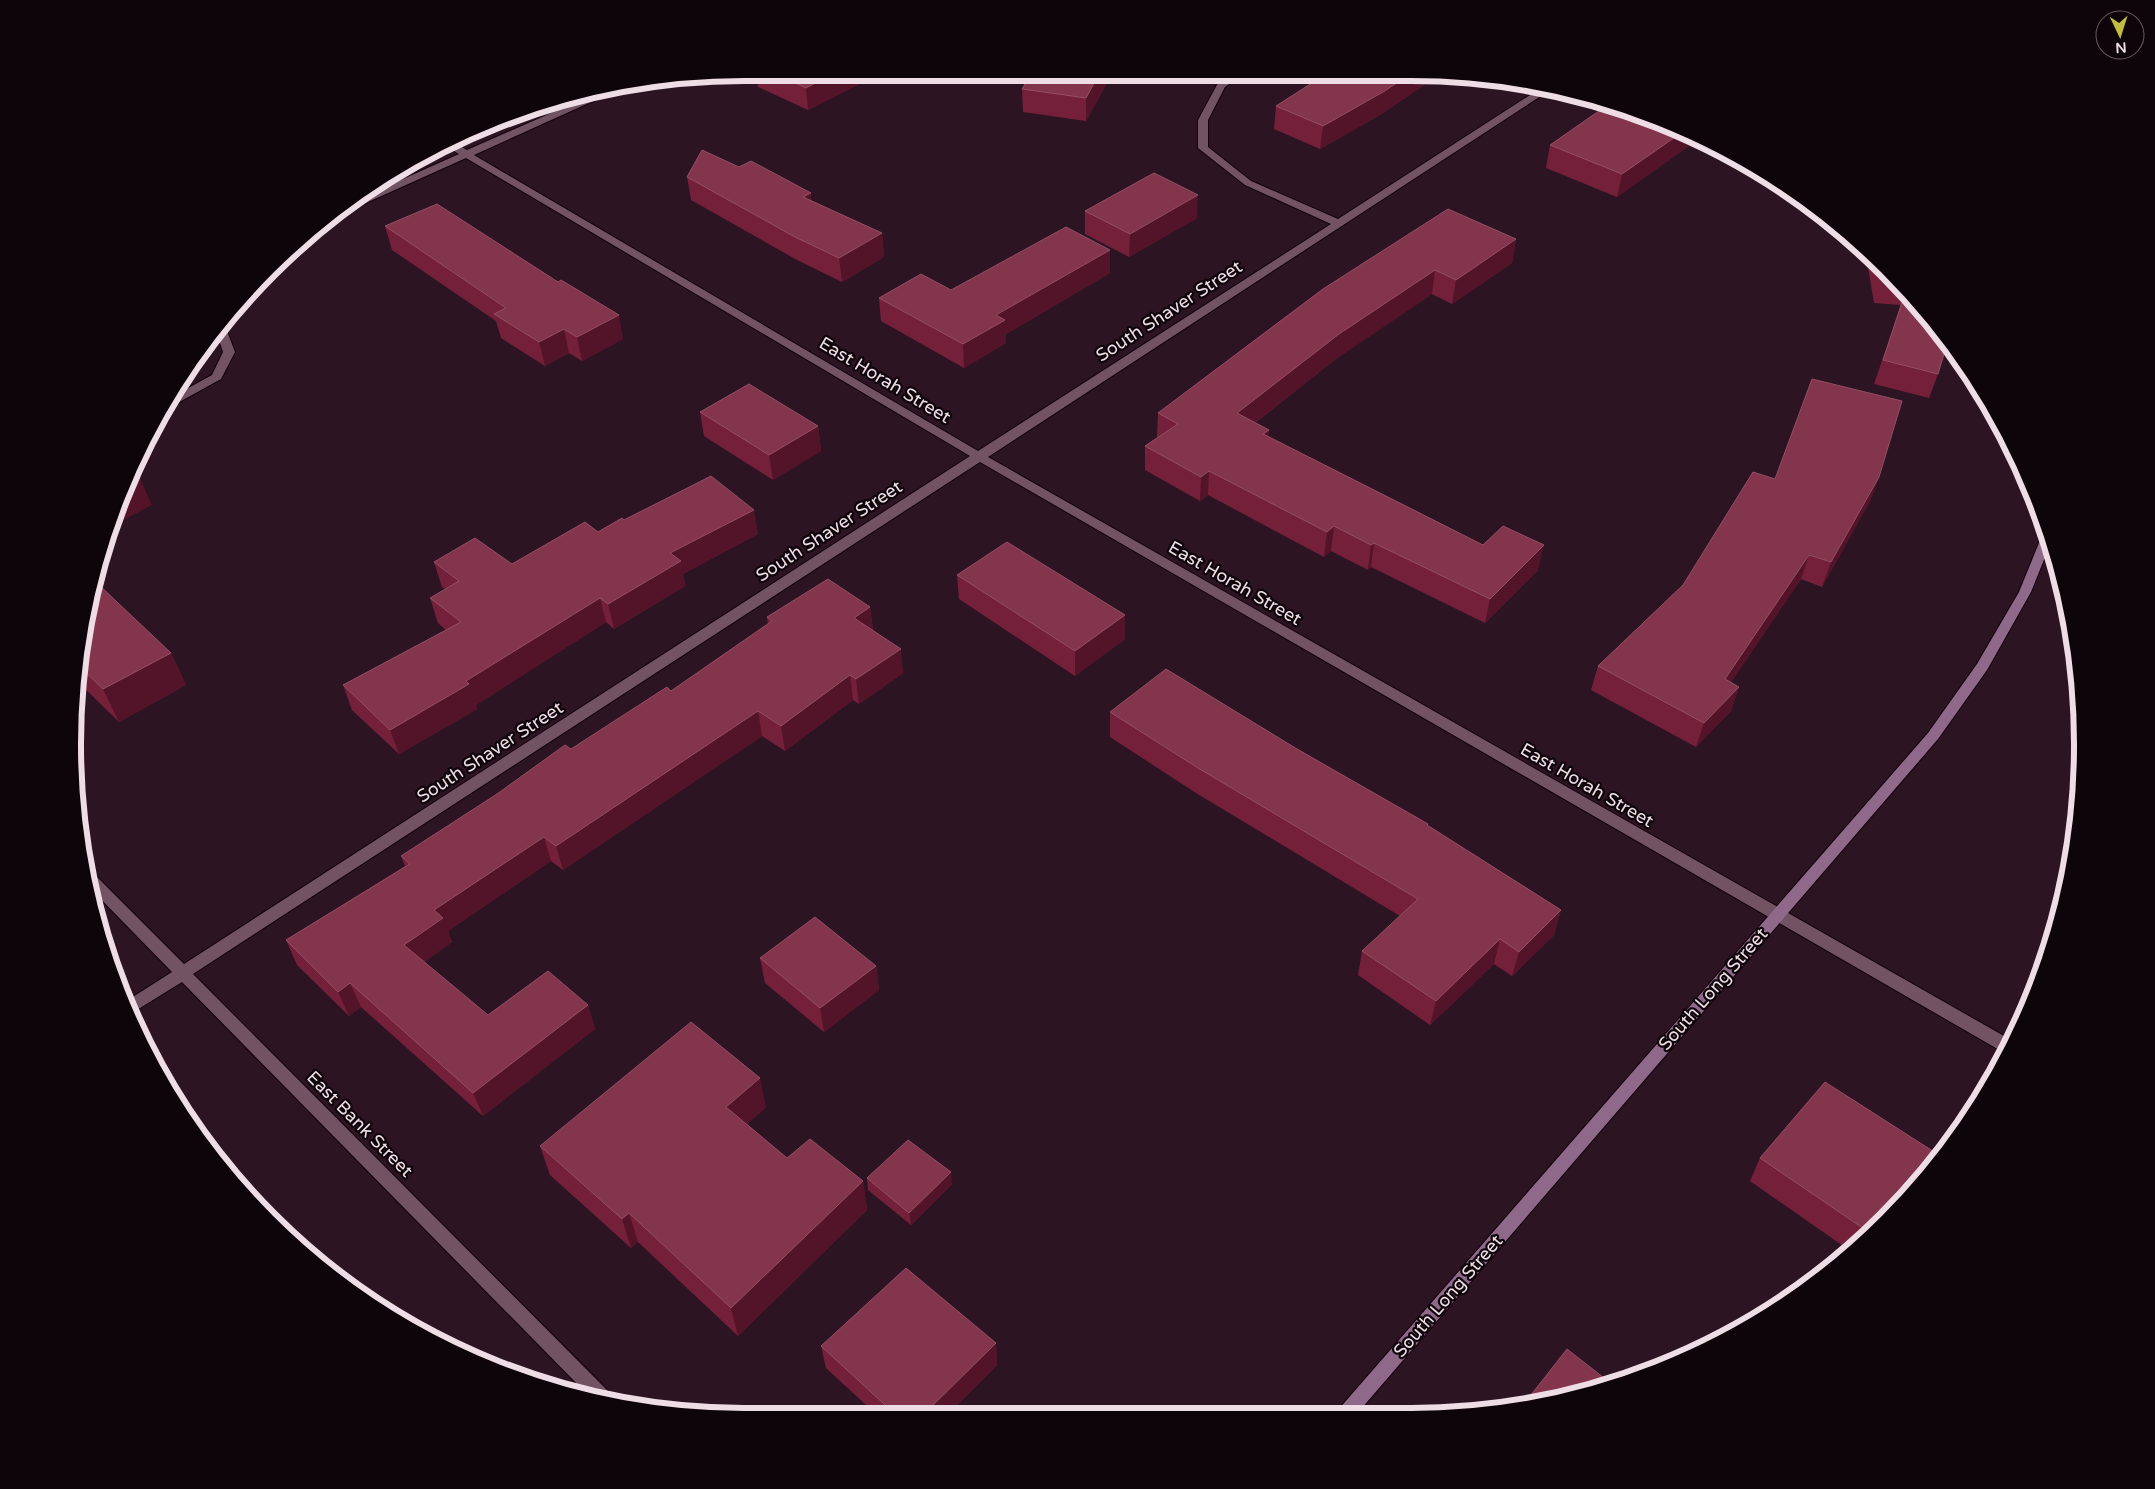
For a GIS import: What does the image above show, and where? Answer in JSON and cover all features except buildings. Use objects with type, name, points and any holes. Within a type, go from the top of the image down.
[{"type":"main road","name":"South Long Street","points":[[1351,1408],[1933,736],[1982,667],[2026,592],[2044,547]]},
{"type":"street","points":[[1227,81],[1221,85],[1203,120],[1203,148],[1248,183],[1338,223]]},
{"type":"street","name":"South Shaver Street","points":[[135,1004],[1539,94]]},
{"type":"street","points":[[370,198],[582,102]]},
{"type":"street","name":"East Horah Street","points":[[456,148],[978,456],[2002,1043]]},
{"type":"street","points":[[180,398],[217,377],[228,352],[223,335]]},
{"type":"street","name":"East Bank Street","points":[[97,886],[595,1390]]}]
